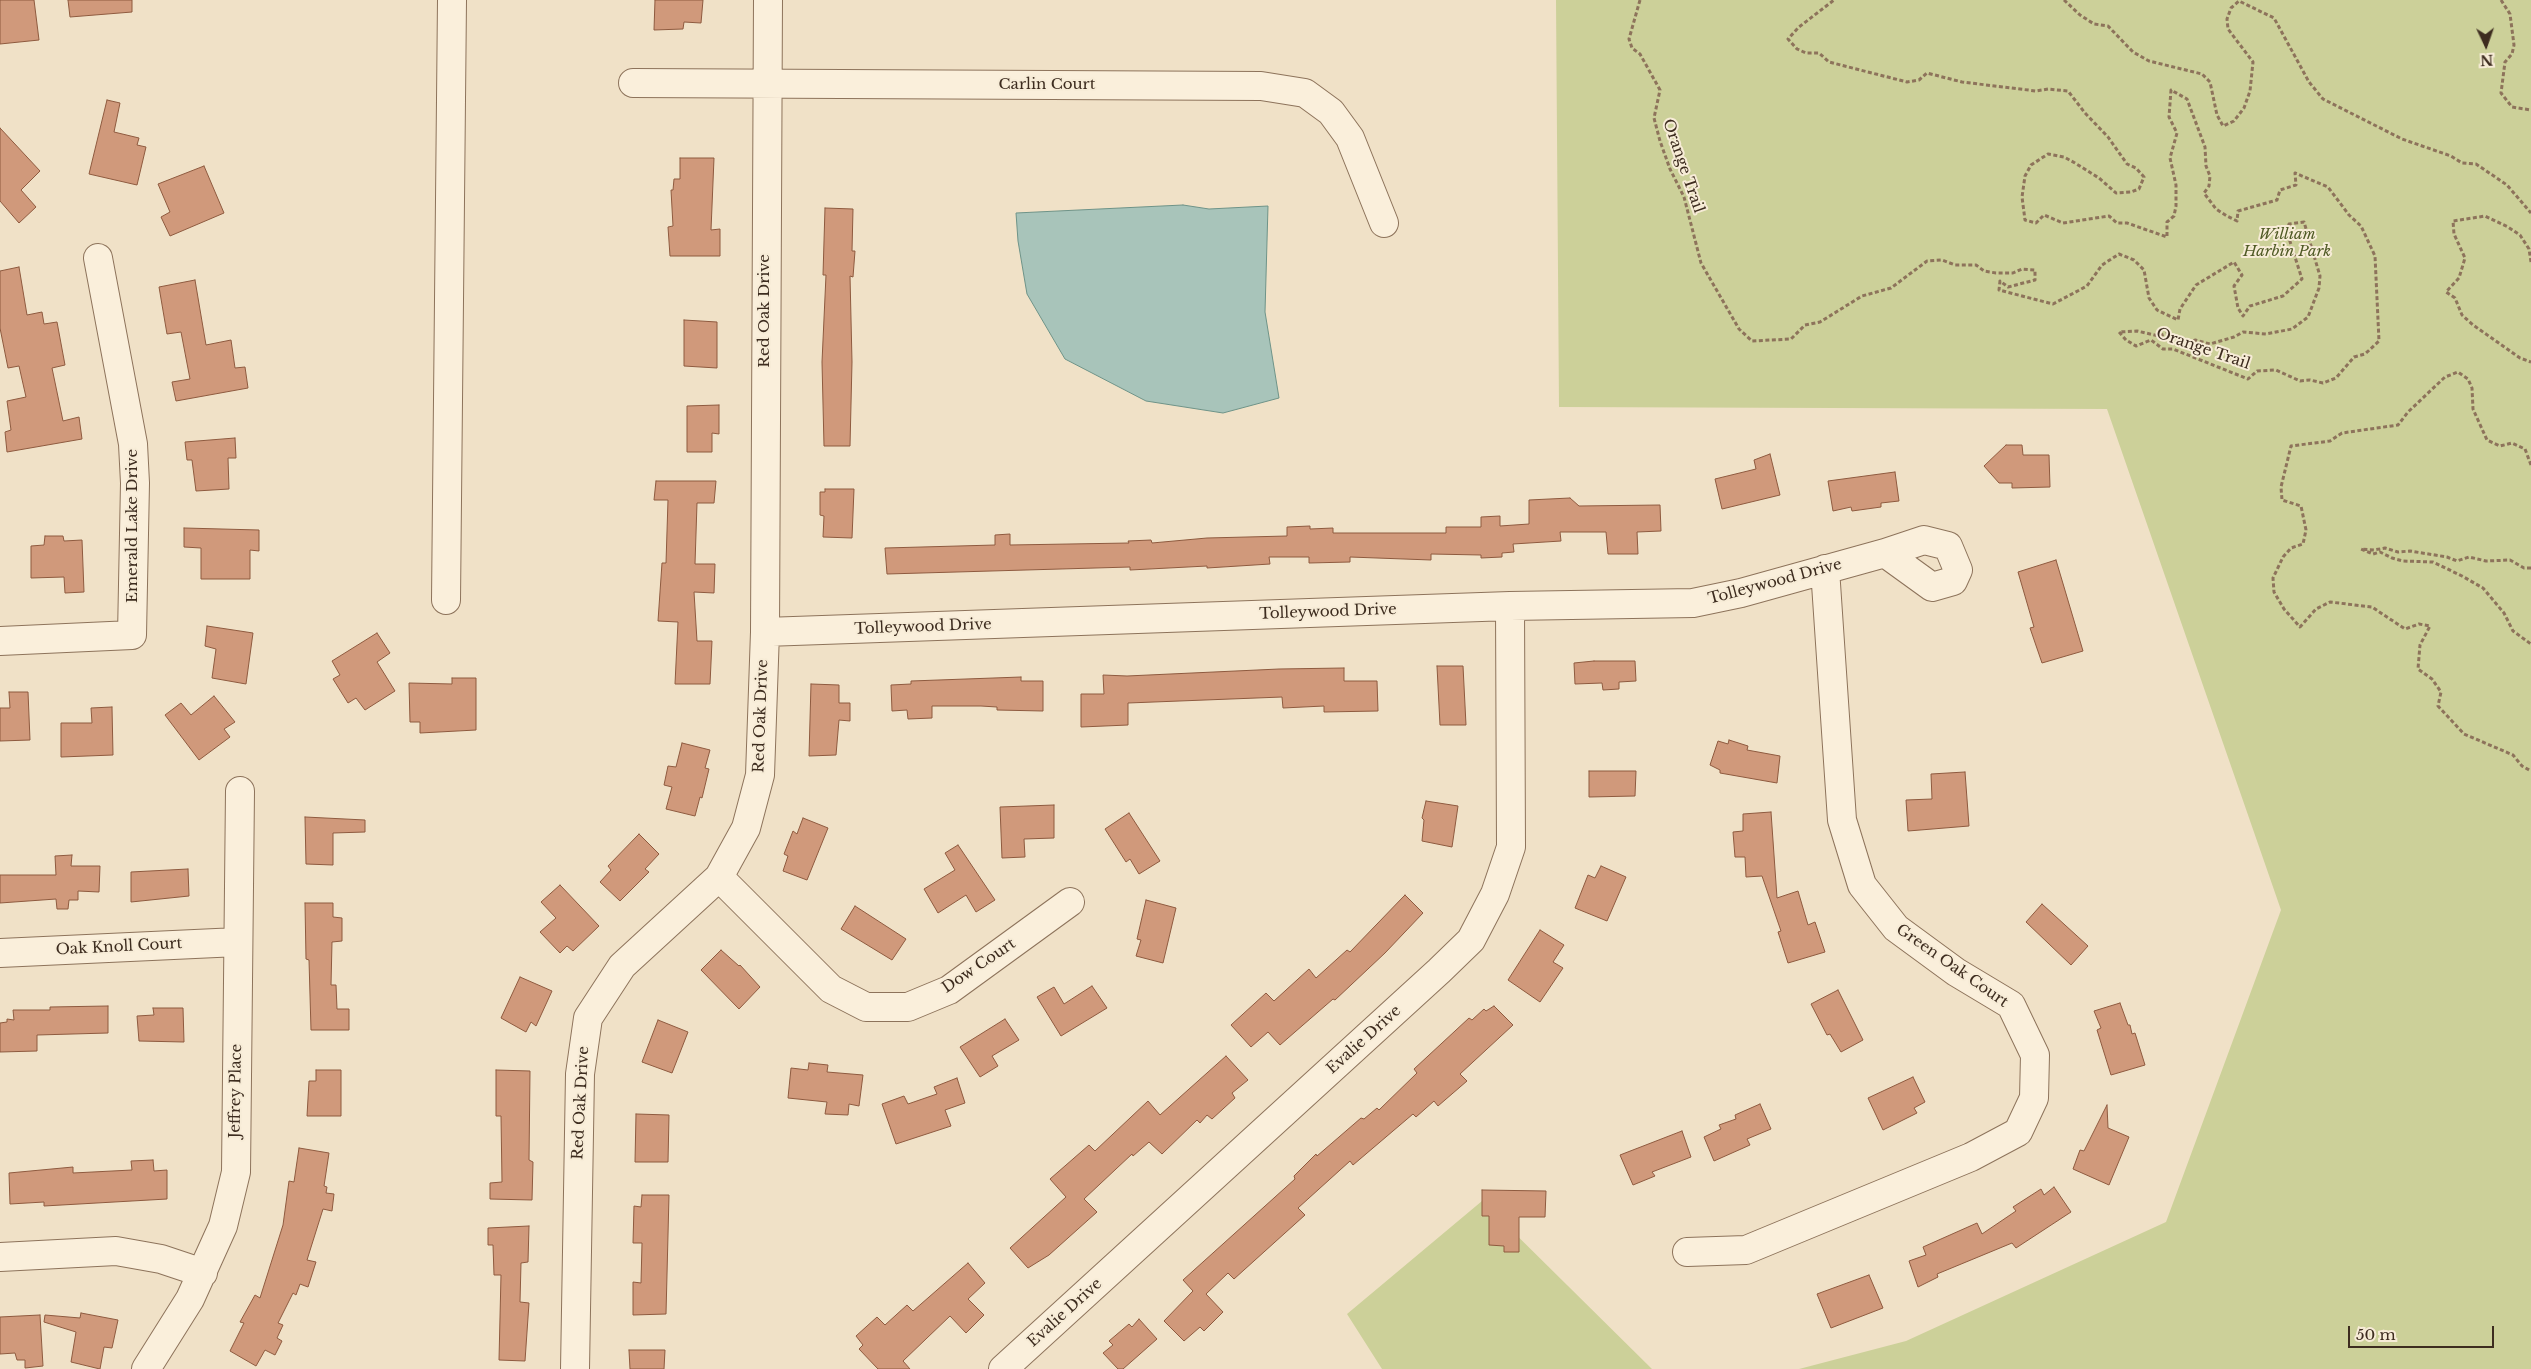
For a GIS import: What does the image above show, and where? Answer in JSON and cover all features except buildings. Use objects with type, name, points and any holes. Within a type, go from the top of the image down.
[{"type":"street","points":[[446,600],[452,0]]},
{"type":"street","name":"Red Oak Drive","points":[[575,1369],[580,1074],[588,1018],[622,966],[719,877],[746,828],[760,775],[765,632],[766,82],[768,0]]},
{"type":"street","name":"Carlin Court","points":[[632,82],[1261,86],[1305,93],[1330,112],[1350,138],[1384,223]]},
{"type":"street","name":"Emerald Lake Drive","points":[[0,641],[132,635],[135,483],[133,444],[98,258]]},
{"type":"street","name":"Tolleywood Drive","points":[[765,632],[1510,606],[1694,603],[1741,593],[1885,553]]},
{"type":"street","name":"Green Oak Court","points":[[1687,1252],[1746,1250],[1972,1157],[2018,1132],[2034,1098],[2035,1055],[2011,1005],[1956,972],[1896,928],[1862,885],[1842,820],[1825,569]]},
{"type":"street","name":"Evalie Drive","points":[[1003,1369],[1440,971],[1470,940],[1495,894],[1510,847],[1510,606]]},
{"type":"street","name":"Jeffrey Place","points":[[146,1369],[190,1299],[202,1273],[223,1226],[236,1172],[240,791]]},
{"type":"street","name":"Dow Court","points":[[719,877],[831,989],[866,1006],[908,1007],[949,990],[1070,902]]},
{"type":"street","name":"Oak Knoll Court","points":[[0,953],[238,942]]},
{"type":"street","points":[[0,1257],[116,1252],[161,1259],[202,1273]]},
{"type":"path","name":"Orange Trail","points":[[1640,0],[1629,39],[1632,48],[1640,54],[1660,90],[1654,118],[1657,131],[1670,168],[1684,197],[1701,263],[1740,329],[1752,341],[1791,339],[1805,325],[1820,322],[1862,296],[1891,288],[1927,261],[1942,260],[1955,265],[1976,265],[1984,271],[1996,273],[2013,273],[2022,269],[2034,270],[2035,280],[2008,287],[2000,280],[1998,290],[2053,304],[2087,286],[2102,265],[2119,254],[2134,260],[2144,270],[2149,298],[2157,310],[2178,320],[2180,309],[2196,285],[2234,262],[2242,275],[2234,286],[2238,308],[2243,316],[2250,306],[2283,296],[2302,279],[2287,232],[2289,224],[2304,222],[2320,276],[2320,288],[2308,317],[2292,329],[2266,334],[2243,332],[2234,338],[2210,344],[2195,340],[2184,345],[2168,333],[2159,336],[2137,331],[2119,332],[2126,340],[2136,346],[2151,340],[2163,349],[2173,349],[2248,380],[2257,371],[2276,370],[2300,381],[2310,380],[2323,383],[2336,378],[2354,357],[2365,354],[2379,341],[2375,256],[2361,226],[2328,187],[2295,173],[2296,185],[2280,190],[2277,200],[2238,211],[2237,221],[2227,216],[2216,209],[2204,194],[2209,186],[2210,176],[2206,166],[2205,147],[2186,99],[2171,90],[2169,117],[2178,133],[2170,158],[2176,185],[2176,206],[2174,216],[2167,222],[2167,237],[2127,223],[2116,223],[2108,216],[2063,223],[2044,215],[2036,223],[2025,220],[2022,197],[2025,176],[2031,165],[2048,154],[2064,157],[2075,163],[2099,178],[2116,193],[2131,192],[2139,189],[2144,177],[2136,168],[2127,164],[2108,137],[2085,113],[2068,91],[2048,89],[2036,91],[1970,83],[1946,79],[1927,73],[1919,80],[1907,82],[1829,62],[1819,53],[1806,53],[1797,49],[1788,39],[1799,27],[1834,0]]},
{"type":"path","points":[[2064,0],[2080,16],[2094,24],[2108,26],[2133,52],[2149,61],[2202,74],[2210,82],[2217,115],[2224,126],[2234,121],[2244,108],[2250,91],[2253,62],[2228,29],[2227,19],[2231,8],[2240,1],[2274,18],[2309,82],[2323,99],[2402,139],[2451,156],[2462,163],[2476,164],[2507,185],[2531,213]]},
{"type":"path","points":[[2500,0],[2510,14],[2514,45],[2512,54],[2505,62],[2501,93],[2512,107],[2531,110]]},
{"type":"path","points":[[2531,262],[2529,249],[2520,235],[2508,227],[2484,216],[2453,222],[2454,234],[2466,258],[2459,278],[2446,292],[2455,298],[2462,315],[2473,325],[2511,349],[2520,358],[2531,362]]},
{"type":"path","points":[[2531,465],[2525,448],[2512,443],[2500,446],[2487,440],[2473,409],[2472,388],[2468,379],[2458,372],[2445,377],[2398,424],[2342,433],[2330,441],[2291,446],[2281,487],[2282,500],[2301,506],[2306,530],[2303,544],[2291,548],[2283,556],[2273,578],[2274,592],[2284,609],[2300,627],[2316,609],[2330,602],[2372,607],[2405,629],[2420,624],[2430,626],[2420,645],[2418,669],[2432,679],[2441,692],[2438,706],[2464,734],[2513,755],[2522,766],[2531,770]]},
{"type":"path","points":[[2531,568],[2524,568],[2510,560],[2486,561],[2469,557],[2457,561],[2447,557],[2410,550],[2398,552],[2385,548],[2374,550],[2361,548],[2373,554],[2380,552],[2404,561],[2434,562],[2462,576],[2483,588],[2504,612],[2513,631],[2524,637],[2531,644]]},
{"type":"green space","name":"William Harbin Park","points":[[1556,0],[2531,0],[2531,1369],[1799,1369],[1906,1341],[2166,1222],[2281,910],[2107,409],[1559,407]]},
{"type":"green space","points":[[1482,1201],[1652,1369],[1382,1369],[1347,1314]]},
{"type":"water","points":[[1183,205],[1209,209],[1268,206],[1265,312],[1279,398],[1223,413],[1146,401],[1065,359],[1027,294],[1018,241],[1016,213]]}]
